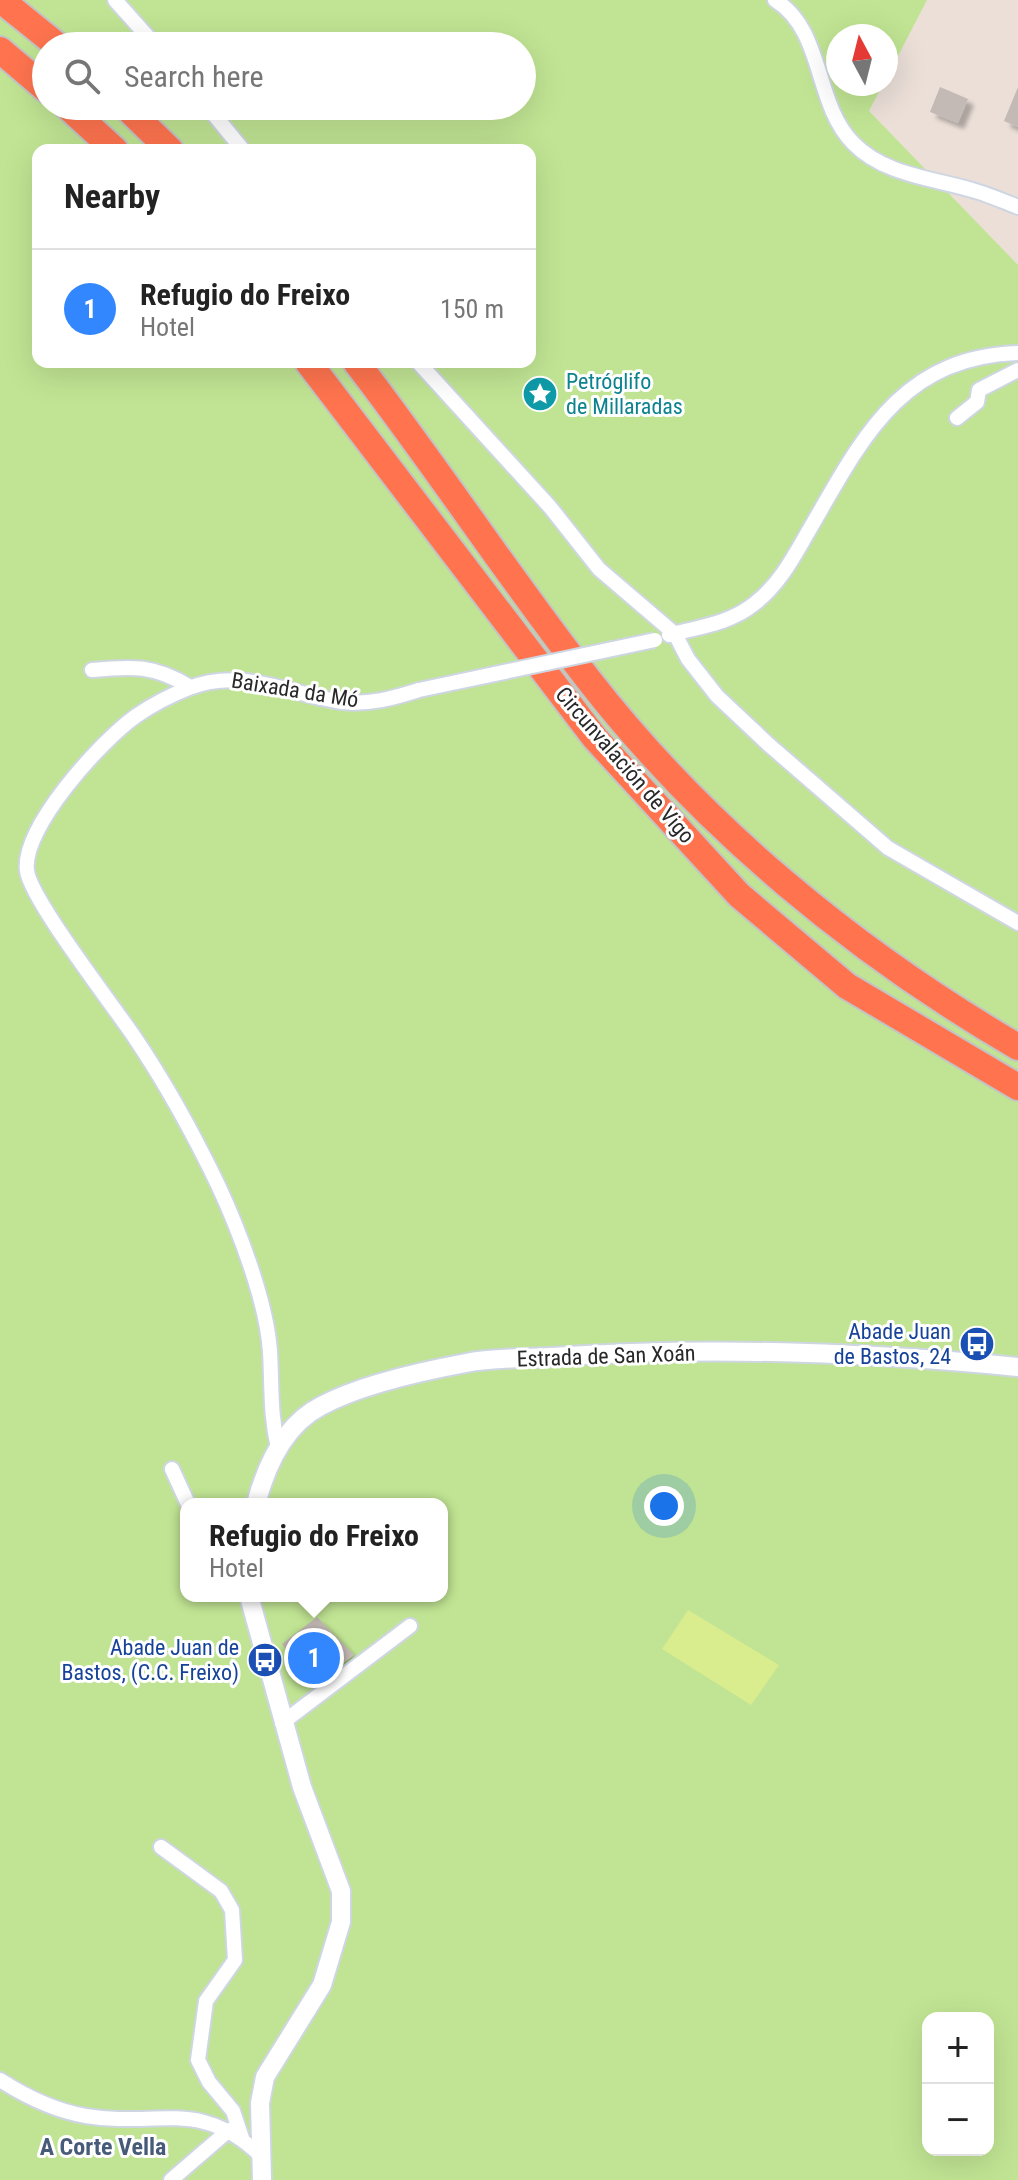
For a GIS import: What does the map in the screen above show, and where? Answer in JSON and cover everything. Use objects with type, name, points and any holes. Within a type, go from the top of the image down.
[{"type":"highway","points":[[1,0],[41,32]]},
{"type":"highway","points":[[0,50],[32,77]]},
{"type":"highway","points":[[82,120],[108,144]]},
{"type":"highway","points":[[139,120],[164,144]]},
{"type":"highway","name":"Circunvalación de Vigo","points":[[313,368],[595,738],[739,895],[847,986],[1018,1087]]},
{"type":"highway","name":"Circunvalación de Vigo","points":[[360,368],[589,680],[668,770],[785,883],[840,928],[918,984],[1018,1047]]},
{"type":"street","points":[[115,0],[144,32]]},
{"type":"street","points":[[783,2],[803,27],[819,78],[841,127],[853,143],[870,157],[897,170],[974,190],[1018,207]]},
{"type":"street","points":[[218,120],[238,144]]},
{"type":"street","name":"Baixada da Mó","points":[[278,1448],[269,1399],[267,1336],[249,1265],[218,1185],[137,1041],[33,889],[27,871],[27,857],[37,833],[93,757],[135,717],[190,687],[222,678],[246,679],[344,702],[375,702],[707,629],[753,606],[783,575],[864,435],[890,405],[912,388],[961,362],[985,354],[1018,353]]},
{"type":"street","points":[[423,368],[550,507],[599,569],[675,634],[688,659],[717,696],[888,848],[1018,923]]},
{"type":"street","points":[[957,418],[977,402],[979,390],[1018,370]]},
{"type":"street","points":[[92,670],[127,666],[164,671],[190,687]]},
{"type":"street","name":"Estrada de San Xoán","points":[[257,1498],[261,1482],[287,1434],[320,1406],[378,1386],[468,1362],[643,1350],[901,1355],[1018,1367]]},
{"type":"street","points":[[172,1469],[185,1498]]},
{"type":"street","points":[[251,1602],[282,1723],[341,1891],[341,1922],[322,1985],[265,2077],[260,2103],[262,2180]]},
{"type":"street","points":[[282,1723],[410,1626]]},
{"type":"street","points":[[161,1847],[221,1891],[232,1910],[235,1960],[206,2001],[198,2060],[209,2082],[233,2111],[242,2138]]},
{"type":"street","points":[[0,2080],[21,2094],[85,2116],[182,2118],[229,2130],[261,2156]]},
{"type":"street","points":[[171,2180],[229,2130]]},
{"type":"green space","points":[[0,0],[927,0],[898,56],[898,24],[826,24],[826,96],[877,96],[869,111],[1018,265],[1018,2180],[0,2180]]},
{"type":"green space","points":[[688,1610],[779,1665],[751,1705],[662,1649]]},
{"type":"building","points":[[940,87],[968,99],[958,123],[930,112]]},
{"type":"building","points":[[1018,87],[1018,127],[1004,121]]},
{"type":"building","points":[[317,1617],[354,1655],[312,1685],[282,1644]]},
{"type":"place","name":"Petróglifo de Millaradas","points":[[540,394]]},
{"type":"place","name":"Abade Juan de Bastos, 24","points":[[977,1344]]},
{"type":"place","name":"Refugio do Freixo","points":[[314,1658]]},
{"type":"place","name":"Abade Juan de Bastos, (C.C. Freixo)","points":[[265,1660]]},
{"type":"district","name":"A Corte Vella","points":[[103,2147]]}]
